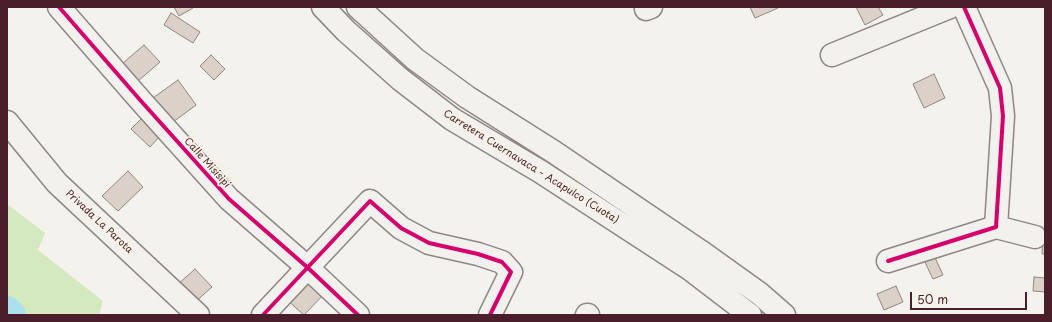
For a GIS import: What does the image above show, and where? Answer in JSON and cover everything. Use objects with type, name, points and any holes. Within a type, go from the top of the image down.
[{"type":"main road","name":"Calle Misisipi","points":[[59,7],[141,102],[229,199],[307,267],[358,315]]},
{"type":"main road","name":"Carretera Cuernavaca - Acapulco (Cuota)","points":[[323,7],[346,31],[400,79],[452,119],[541,172],[690,269],[750,315]]},
{"type":"main road","points":[[358,7],[415,59],[467,97],[554,152],[700,251],[760,294],[784,315]]},
{"type":"main road","points":[[832,55],[950,7]]},
{"type":"main road","points":[[964,7],[1000,88],[1003,116],[996,227]]},
{"type":"main road","name":"Privada La Parota","points":[[7,122],[57,183],[198,315]]},
{"type":"main road","points":[[263,315],[370,201],[400,228],[429,243],[478,254],[502,262],[511,272],[490,315]]},
{"type":"main road","points":[[888,261],[996,227],[1035,236]]},
{"type":"green space","points":[[7,204],[45,233],[38,250],[103,301],[99,315],[7,315]]},
{"type":"building","points":[[174,7],[192,7],[193,8],[179,16]]},
{"type":"building","points":[[750,7],[778,7],[778,8],[755,18]]},
{"type":"building","points":[[856,7],[878,7],[883,15],[865,25]]},
{"type":"building","points":[[171,13],[200,32],[193,43],[164,25]]},
{"type":"building","points":[[144,45],[160,62],[138,81],[123,63]]},
{"type":"building","points":[[211,55],[225,69],[214,80],[200,66]]},
{"type":"building","points":[[934,74],[945,98],[924,108],[913,84]]},
{"type":"building","points":[[178,80],[196,105],[173,122],[153,98]]},
{"type":"building","points":[[142,118],[161,135],[150,147],[131,129]]},
{"type":"building","points":[[128,171],[143,187],[118,211],[102,196]]},
{"type":"building","points":[[1043,234],[1045,234],[1045,254],[1042,254]]},
{"type":"building","points":[[931,249],[943,275],[933,279],[921,254]]},
{"type":"building","points":[[195,269],[212,287],[194,303],[177,285]]},
{"type":"building","points":[[308,277],[325,293],[304,315],[287,300]]},
{"type":"building","points":[[1034,277],[1045,278],[1045,292],[1033,291]]},
{"type":"building","points":[[896,286],[903,302],[884,310],[877,294]]},
{"type":"waterway","points":[[7,310],[12,315]]},
{"type":"cycle path","points":[[59,7],[229,199],[307,267],[358,315]]},
{"type":"cycle path","points":[[888,261],[996,227],[1003,116],[1000,88],[964,7]]},
{"type":"cycle path","points":[[263,315],[370,201],[401,228],[429,243],[478,254],[502,262],[511,272],[490,315]]}]
